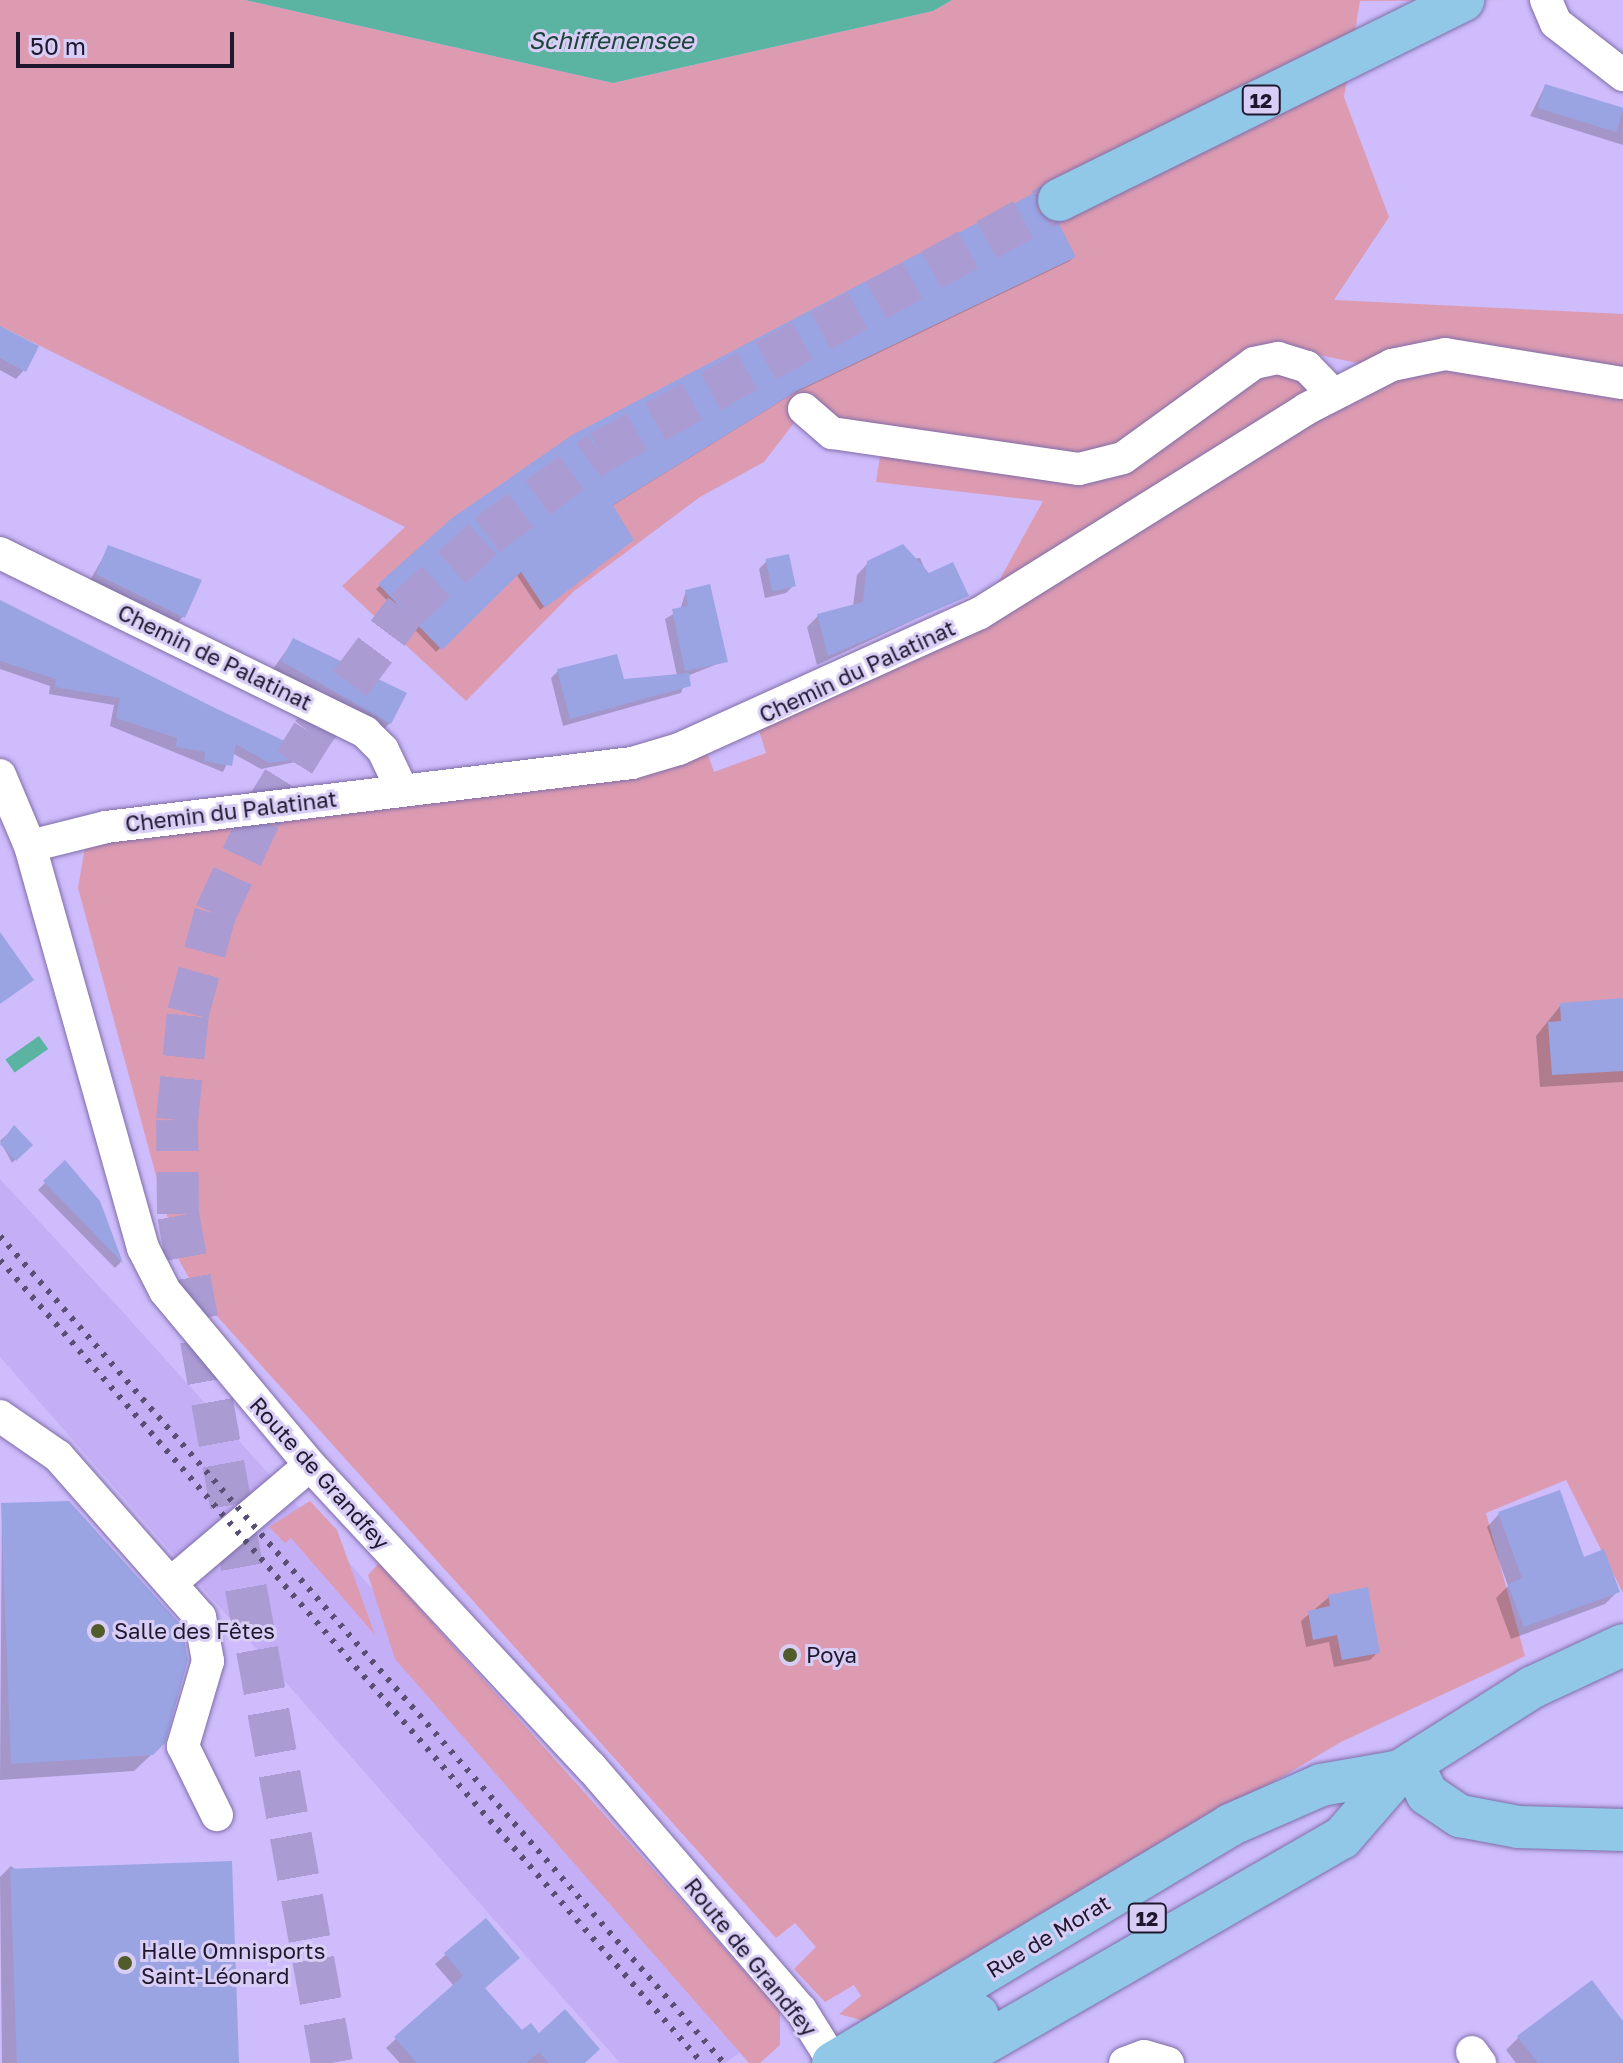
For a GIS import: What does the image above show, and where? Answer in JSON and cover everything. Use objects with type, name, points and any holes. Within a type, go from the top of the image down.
[{"type":"main road","name":"12","points":[[1059,200],[1463,0]]},
{"type":"main road","name":"Rue de Morat","points":[[950,2063],[1342,1838],[1406,1767],[1533,1687],[1623,1645]]},
{"type":"main road","name":"12","points":[[892,2063],[1406,1767]]},
{"type":"main road","name":"Rue de Morat","points":[[833,2063],[1230,1825],[1321,1785],[1406,1767]]},
{"type":"main road","points":[[1406,1767],[1427,1794],[1460,1816],[1518,1827],[1623,1830]]},
{"type":"street","points":[[1546,0],[1556,23],[1623,75]]},
{"type":"street","name":"Chemin du Palatinat","points":[[30,846],[106,827],[632,763],[734,729],[980,613],[1333,394],[1392,365],[1445,354],[1623,383]]},
{"type":"street","points":[[804,409],[832,433],[1079,469],[1123,458],[1254,363],[1278,358],[1307,367],[1333,394]]},
{"type":"street","name":"Chemin de Palatinat","points":[[0,553],[365,732],[383,750],[402,790]]},
{"type":"street","name":"Route de Grandfey","points":[[0,775],[30,846],[143,1248],[185,1321],[310,1465],[591,1767],[801,2010],[833,2063]]},
{"type":"street","points":[[0,1416],[58,1456],[171,1583],[208,1637],[183,1746],[217,1815]]},
{"type":"street","points":[[171,1583],[310,1465]]},
{"type":"street","points":[[1125,2063],[1144,2056],[1168,2063]]},
{"type":"shaded area","points":[[0,0],[245,0],[613,83],[933,11],[952,0],[1509,0],[1360,1],[1344,97],[1389,217],[1334,300],[1623,314],[1623,1593],[1566,1480],[1486,1513],[1525,1656],[1341,1742],[882,2013],[864,2021],[839,2014],[861,1996],[854,1985],[825,2002],[794,1969],[816,1947],[795,1923],[776,1938],[199,1296],[179,1260],[78,888],[86,841],[706,749],[714,772],[766,753],[758,727],[1362,364],[1282,347],[1125,442],[1083,455],[918,437],[804,410],[764,462],[700,497],[574,591],[466,701],[342,586],[405,527],[0,326]]},
{"type":"shaded area","points":[[1289,373],[1304,386],[1302,400],[994,590],[1043,501],[876,482],[881,450],[1080,476],[1259,374]]},
{"type":"shaded area","points":[[0,1179],[771,2031],[725,2063],[620,2063],[0,1357]]},
{"type":"shaded area","points":[[310,1501],[337,1530],[375,1635],[291,1538],[285,1543],[269,1527]]},
{"type":"shaded area","points":[[379,1563],[780,2011],[780,2045],[760,2063],[749,2063],[395,1659],[368,1575]]},
{"type":"water","name":"Schiffenensee","points":[[245,0],[952,0],[933,11],[613,83]]},
{"type":"water","points":[[39,1036],[48,1049],[15,1073],[5,1060]]},
{"type":"building","points":[[1545,84],[1623,108],[1616,132],[1538,108]]},
{"type":"building","points":[[1038,191],[1038,211],[1059,224],[1076,257],[797,391],[613,505],[634,540],[545,608],[521,572],[442,650],[378,584],[452,518],[572,435]]},
{"type":"building","points":[[0,326],[39,346],[26,372],[0,358]]},
{"type":"building","points":[[903,544],[929,573],[953,562],[969,596],[828,656],[817,614],[863,602],[867,561]]},
{"type":"building","points":[[108,545],[202,580],[185,618],[96,574]]},
{"type":"building","points":[[789,554],[796,586],[772,591],[766,559]]},
{"type":"building","points":[[710,584],[728,662],[685,671],[672,609],[688,606],[685,590]]},
{"type":"building","points":[[0,600],[318,757],[269,763],[236,744],[232,766],[204,761],[205,752],[176,747],[177,738],[116,718],[120,698],[55,687],[56,679],[0,661]]},
{"type":"building","points":[[293,638],[407,693],[391,724],[281,661]]},
{"type":"building","points":[[617,654],[624,679],[689,673],[691,686],[570,719],[557,669]]},
{"type":"building","points":[[0,932],[34,980],[0,1004]]},
{"type":"building","points":[[1623,998],[1623,1071],[1552,1075],[1548,1022],[1561,1021],[1560,1003]]},
{"type":"building","points":[[14,1125],[33,1145],[16,1161],[0,1144]]},
{"type":"building","points":[[65,1160],[100,1201],[123,1263],[43,1181]]},
{"type":"building","points":[[1560,1490],[1584,1557],[1604,1549],[1620,1592],[1524,1627],[1508,1584],[1522,1578],[1498,1512]]},
{"type":"building","name":"Salle des Fêtes","points":[[69,1501],[182,1626],[188,1660],[165,1743],[153,1755],[11,1764],[1,1503]]},
{"type":"building","points":[[1368,1587],[1380,1653],[1342,1660],[1337,1635],[1313,1640],[1308,1611],[1330,1606],[1328,1595]]},
{"type":"building","name":"Halle Omnisports Saint-Léonard","points":[[232,1861],[239,2063],[17,2063],[10,1869]]},
{"type":"building","points":[[486,1918],[520,1958],[485,1988],[522,2030],[531,2023],[539,2033],[565,2009],[600,2049],[585,2063],[549,2063],[539,2052],[526,2063],[417,2063],[394,2037],[463,1976],[444,1953]]},
{"type":"building","points":[[1592,1980],[1623,2021],[1623,2063],[1538,2063],[1517,2036]]},
{"type":"tunnel","points":[[332,2063],[178,1214],[177,1120],[188,1013],[215,914],[261,816],[312,734],[405,610],[487,535],[600,452],[1059,200]]},
{"type":"railway","points":[[0,1236],[724,2063]]},
{"type":"railway","points":[[0,1260],[702,2063]]},
{"type":"place","name":"Salle des Fêtes","points":[[98,1631]]},
{"type":"place","name":"Poya","points":[[790,1655]]},
{"type":"place","name":"Halle Omnisports Saint-Léonard","points":[[125,1963]]}]
